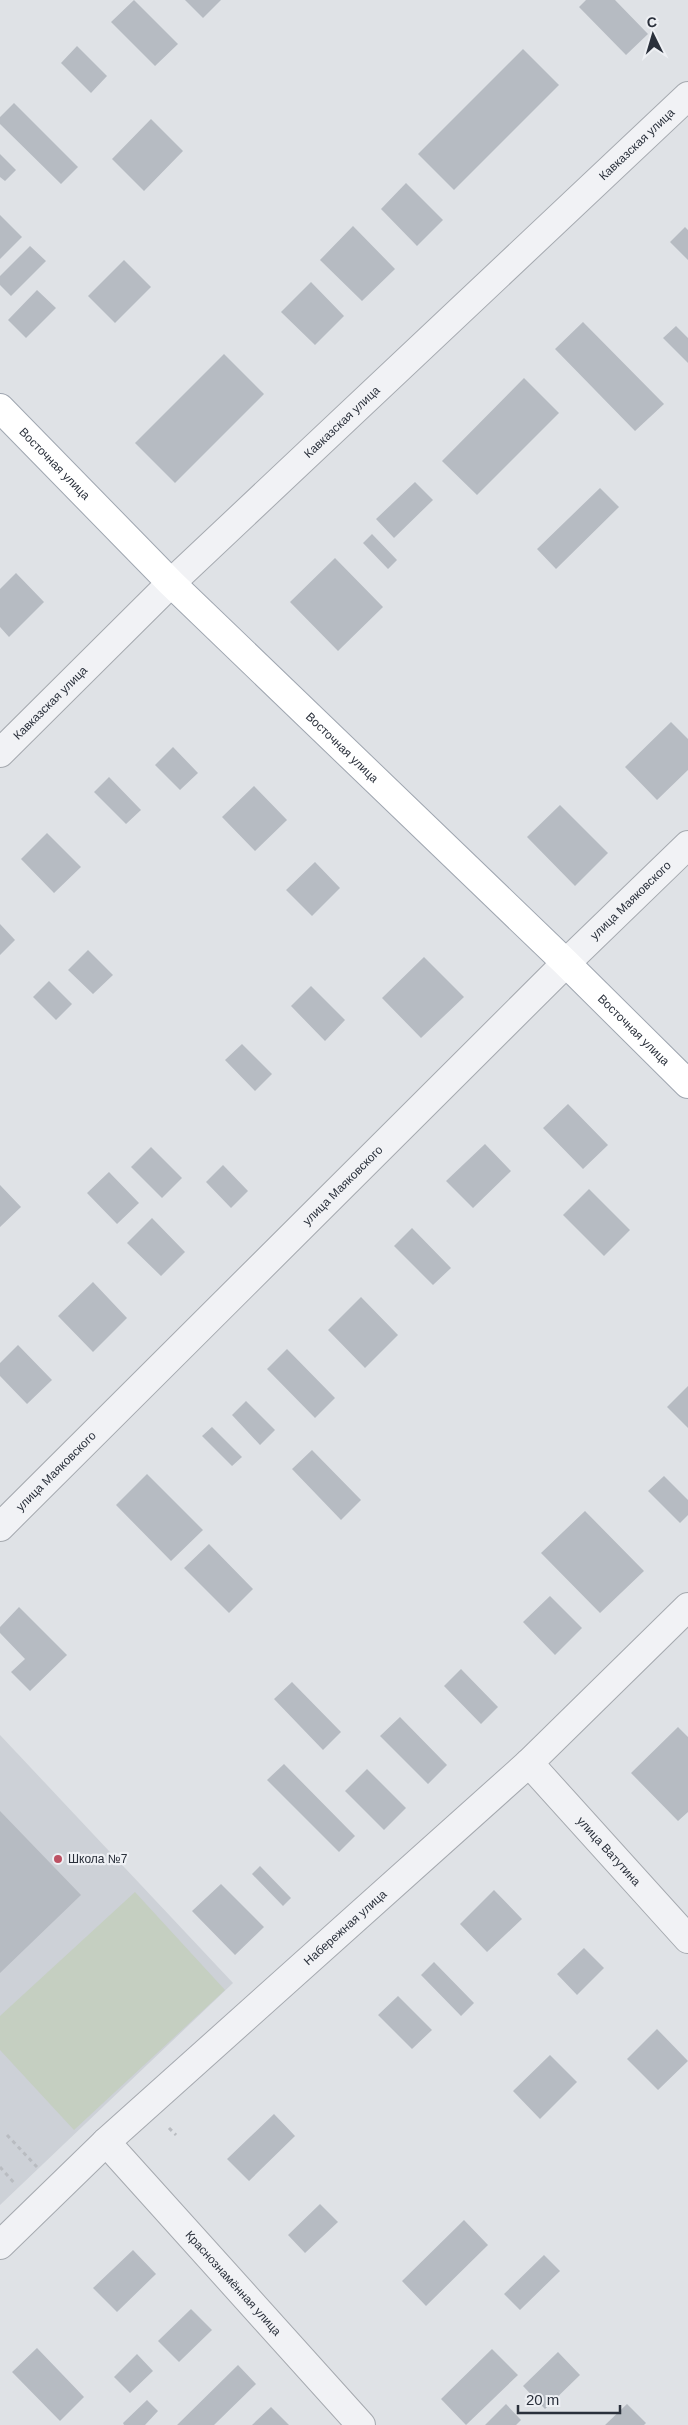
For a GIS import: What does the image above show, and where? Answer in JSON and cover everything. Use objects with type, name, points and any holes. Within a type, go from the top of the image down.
[{"type":"main road","name":"Восточная улица","points":[[0,408],[171,583],[566,963],[688,1084]]},
{"type":"street","name":"Кавказская улица","points":[[0,752],[171,583],[688,96]]},
{"type":"street","name":"улица Маяковского","points":[[0,1527],[566,963],[688,845]]},
{"type":"street","name":"Набережная улица","points":[[0,2245],[106,2142],[528,1763],[688,1607]]},
{"type":"street","name":"улица Ватутина","points":[[528,1763],[688,1939]]},
{"type":"street","name":"Краснознамённая улица","points":[[106,2142],[361,2425]]},
{"type":"path","points":[[7,2135],[38,2169]]},
{"type":"path","points":[[0,2167],[18,2187]]},
{"type":"shaded area","name":"Школа №7","points":[[0,1735],[233,1983],[0,2205]]},
{"type":"green space","points":[[135,1892],[225,1990],[74,2130],[0,2050],[0,2016]]},
{"type":"building","points":[[134,0],[178,44],[155,66],[111,22]]},
{"type":"building","points":[[185,0],[221,0],[203,18]]},
{"type":"building","points":[[586,0],[615,0],[648,34],[626,55],[579,7]]},
{"type":"building","points":[[77,46],[107,76],[91,93],[61,63]]},
{"type":"building","points":[[523,49],[559,85],[454,190],[418,154]]},
{"type":"building","points":[[14,103],[78,167],[61,184],[0,124],[0,117]]},
{"type":"building","points":[[151,119],[183,151],[144,191],[112,159]]},
{"type":"building","points":[[0,154],[16,170],[5,181],[0,177]]},
{"type":"building","points":[[406,183],[443,220],[417,246],[381,209]]},
{"type":"building","points":[[0,215],[22,237],[0,259]]},
{"type":"building","points":[[353,226],[395,269],[362,301],[320,260]]},
{"type":"building","points":[[685,227],[688,230],[688,260],[670,242]]},
{"type":"building","points":[[30,246],[46,261],[11,296],[0,285],[0,276]]},
{"type":"building","points":[[124,260],[151,287],[115,323],[88,296]]},
{"type":"building","points":[[311,282],[344,316],[315,345],[281,312]]},
{"type":"building","points":[[37,290],[56,308],[26,338],[8,320]]},
{"type":"building","points":[[583,322],[664,404],[635,431],[555,349]]},
{"type":"building","points":[[676,326],[688,338],[688,363],[663,338]]},
{"type":"building","points":[[224,354],[264,394],[175,483],[135,443]]},
{"type":"building","points":[[524,378],[559,413],[477,495],[442,461]]},
{"type":"building","points":[[415,482],[433,500],[394,538],[376,519]]},
{"type":"building","points":[[600,488],[619,507],[556,569],[537,549]]},
{"type":"building","points":[[372,534],[397,560],[388,569],[363,543]]},
{"type":"building","points":[[335,558],[383,607],[338,651],[290,602]]},
{"type":"building","points":[[16,573],[44,602],[9,637],[0,627],[0,589]]},
{"type":"building","points":[[671,722],[688,739],[688,770],[657,800],[625,767]]},
{"type":"building","points":[[173,747],[198,773],[180,790],[155,765]]},
{"type":"building","points":[[109,777],[141,810],[126,824],[94,792]]},
{"type":"building","points":[[254,786],[287,820],[255,851],[222,817]]},
{"type":"building","points":[[560,805],[608,853],[575,886],[527,837]]},
{"type":"building","points":[[47,833],[81,867],[54,893],[21,859]]},
{"type":"building","points":[[315,862],[340,888],[312,916],[286,890]]},
{"type":"building","points":[[0,924],[15,940],[0,955]]},
{"type":"building","points":[[88,950],[113,975],[93,994],[68,970]]},
{"type":"building","points":[[424,957],[464,997],[421,1038],[382,998]]},
{"type":"building","points":[[49,981],[72,1004],[56,1020],[33,997]]},
{"type":"building","points":[[311,986],[345,1020],[325,1041],[291,1006]]},
{"type":"building","points":[[242,1044],[272,1074],[255,1091],[225,1060]]},
{"type":"building","points":[[568,1104],[608,1145],[583,1169],[543,1128]]},
{"type":"building","points":[[485,1144],[511,1171],[473,1208],[446,1181]]},
{"type":"building","points":[[151,1147],[182,1178],[162,1198],[131,1167]]},
{"type":"building","points":[[223,1165],[248,1191],[231,1208],[206,1182]]},
{"type":"building","points":[[109,1172],[139,1203],[117,1224],[87,1193]]},
{"type":"building","points":[[0,1185],[21,1207],[0,1227]]},
{"type":"building","points":[[589,1189],[630,1230],[604,1256],[563,1215]]},
{"type":"building","points":[[152,1218],[185,1252],[161,1276],[127,1243]]},
{"type":"building","points":[[412,1228],[451,1268],[433,1285],[394,1246]]},
{"type":"building","points":[[93,1282],[127,1318],[93,1352],[58,1316]]},
{"type":"building","points":[[361,1297],[398,1335],[365,1368],[328,1330]]},
{"type":"building","points":[[18,1345],[52,1380],[27,1404],[0,1376],[0,1363]]},
{"type":"building","points":[[287,1349],[335,1398],[315,1418],[267,1369]]},
{"type":"building","points":[[688,1386],[688,1428],[667,1407]]},
{"type":"building","points":[[246,1401],[275,1430],[260,1445],[232,1415]]},
{"type":"building","points":[[212,1427],[242,1457],[232,1466],[202,1436]]},
{"type":"building","points":[[312,1450],[361,1500],[341,1520],[292,1469]]},
{"type":"building","points":[[147,1474],[203,1530],[171,1561],[116,1505]]},
{"type":"building","points":[[664,1476],[688,1500],[688,1515],[680,1523],[648,1491]]},
{"type":"building","points":[[585,1511],[644,1571],[600,1613],[541,1553]]},
{"type":"building","points":[[209,1544],[253,1589],[229,1613],[184,1568]]},
{"type":"building","points":[[550,1596],[582,1628],[555,1655],[523,1622]]},
{"type":"building","points":[[19,1607],[67,1655],[30,1691],[11,1672],[25,1659],[0,1633],[0,1627]]},
{"type":"building","points":[[461,1669],[498,1707],[481,1724],[444,1686]]},
{"type":"building","points":[[292,1682],[341,1732],[323,1750],[274,1699]]},
{"type":"building","points":[[400,1717],[447,1765],[428,1784],[380,1736]]},
{"type":"building","points":[[678,1727],[688,1737],[688,1812],[678,1821],[631,1773]]},
{"type":"building","points":[[284,1764],[355,1836],[339,1852],[267,1780]]},
{"type":"building","points":[[367,1769],[406,1808],[384,1830],[345,1791]]},
{"type":"building","points":[[0,1811],[81,1895],[0,1973]]},
{"type":"building","points":[[260,1866],[291,1898],[283,1906],[252,1874]]},
{"type":"building","points":[[221,1884],[264,1927],[235,1955],[192,1911]]},
{"type":"building","points":[[494,1890],[522,1919],[487,1952],[460,1924]]},
{"type":"building","points":[[584,1948],[604,1968],[577,1995],[557,1974]]},
{"type":"building","points":[[434,1962],[474,2003],[461,2016],[421,1975]]},
{"type":"building","points":[[398,1996],[432,2030],[412,2049],[378,2015]]},
{"type":"building","points":[[657,2029],[688,2061],[658,2090],[627,2059]]},
{"type":"building","points":[[550,2055],[577,2082],[540,2119],[513,2091]]},
{"type":"building","points":[[274,2114],[295,2136],[249,2181],[227,2159]]},
{"type":"building","points":[[320,2204],[338,2222],[305,2253],[288,2235]]},
{"type":"building","points":[[464,2220],[488,2245],[426,2306],[402,2281]]},
{"type":"building","points":[[133,2250],[156,2274],[117,2312],[93,2288]]},
{"type":"building","points":[[544,2255],[560,2271],[520,2310],[504,2294]]},
{"type":"building","points":[[191,2309],[212,2330],[179,2362],[158,2341]]},
{"type":"building","points":[[37,2348],[84,2397],[60,2421],[12,2372]]},
{"type":"building","points":[[492,2349],[518,2375],[466,2425],[441,2399]]},
{"type":"building","points":[[558,2352],[580,2375],[545,2409],[523,2386]]},
{"type":"building","points":[[137,2354],[153,2371],[130,2393],[114,2377]]},
{"type":"building","points":[[238,2365],[256,2384],[214,2425],[177,2425]]},
{"type":"building","points":[[147,2400],[158,2411],[145,2425],[124,2425],[123,2423]]},
{"type":"building","points":[[506,2404],[521,2420],[516,2425],[485,2425]]},
{"type":"building","points":[[627,2404],[646,2423],[644,2425],[605,2425]]},
{"type":"building","points":[[271,2407],[289,2425],[252,2425]]},
{"type":"place","name":"Школа №7","points":[[58,1859]]}]
